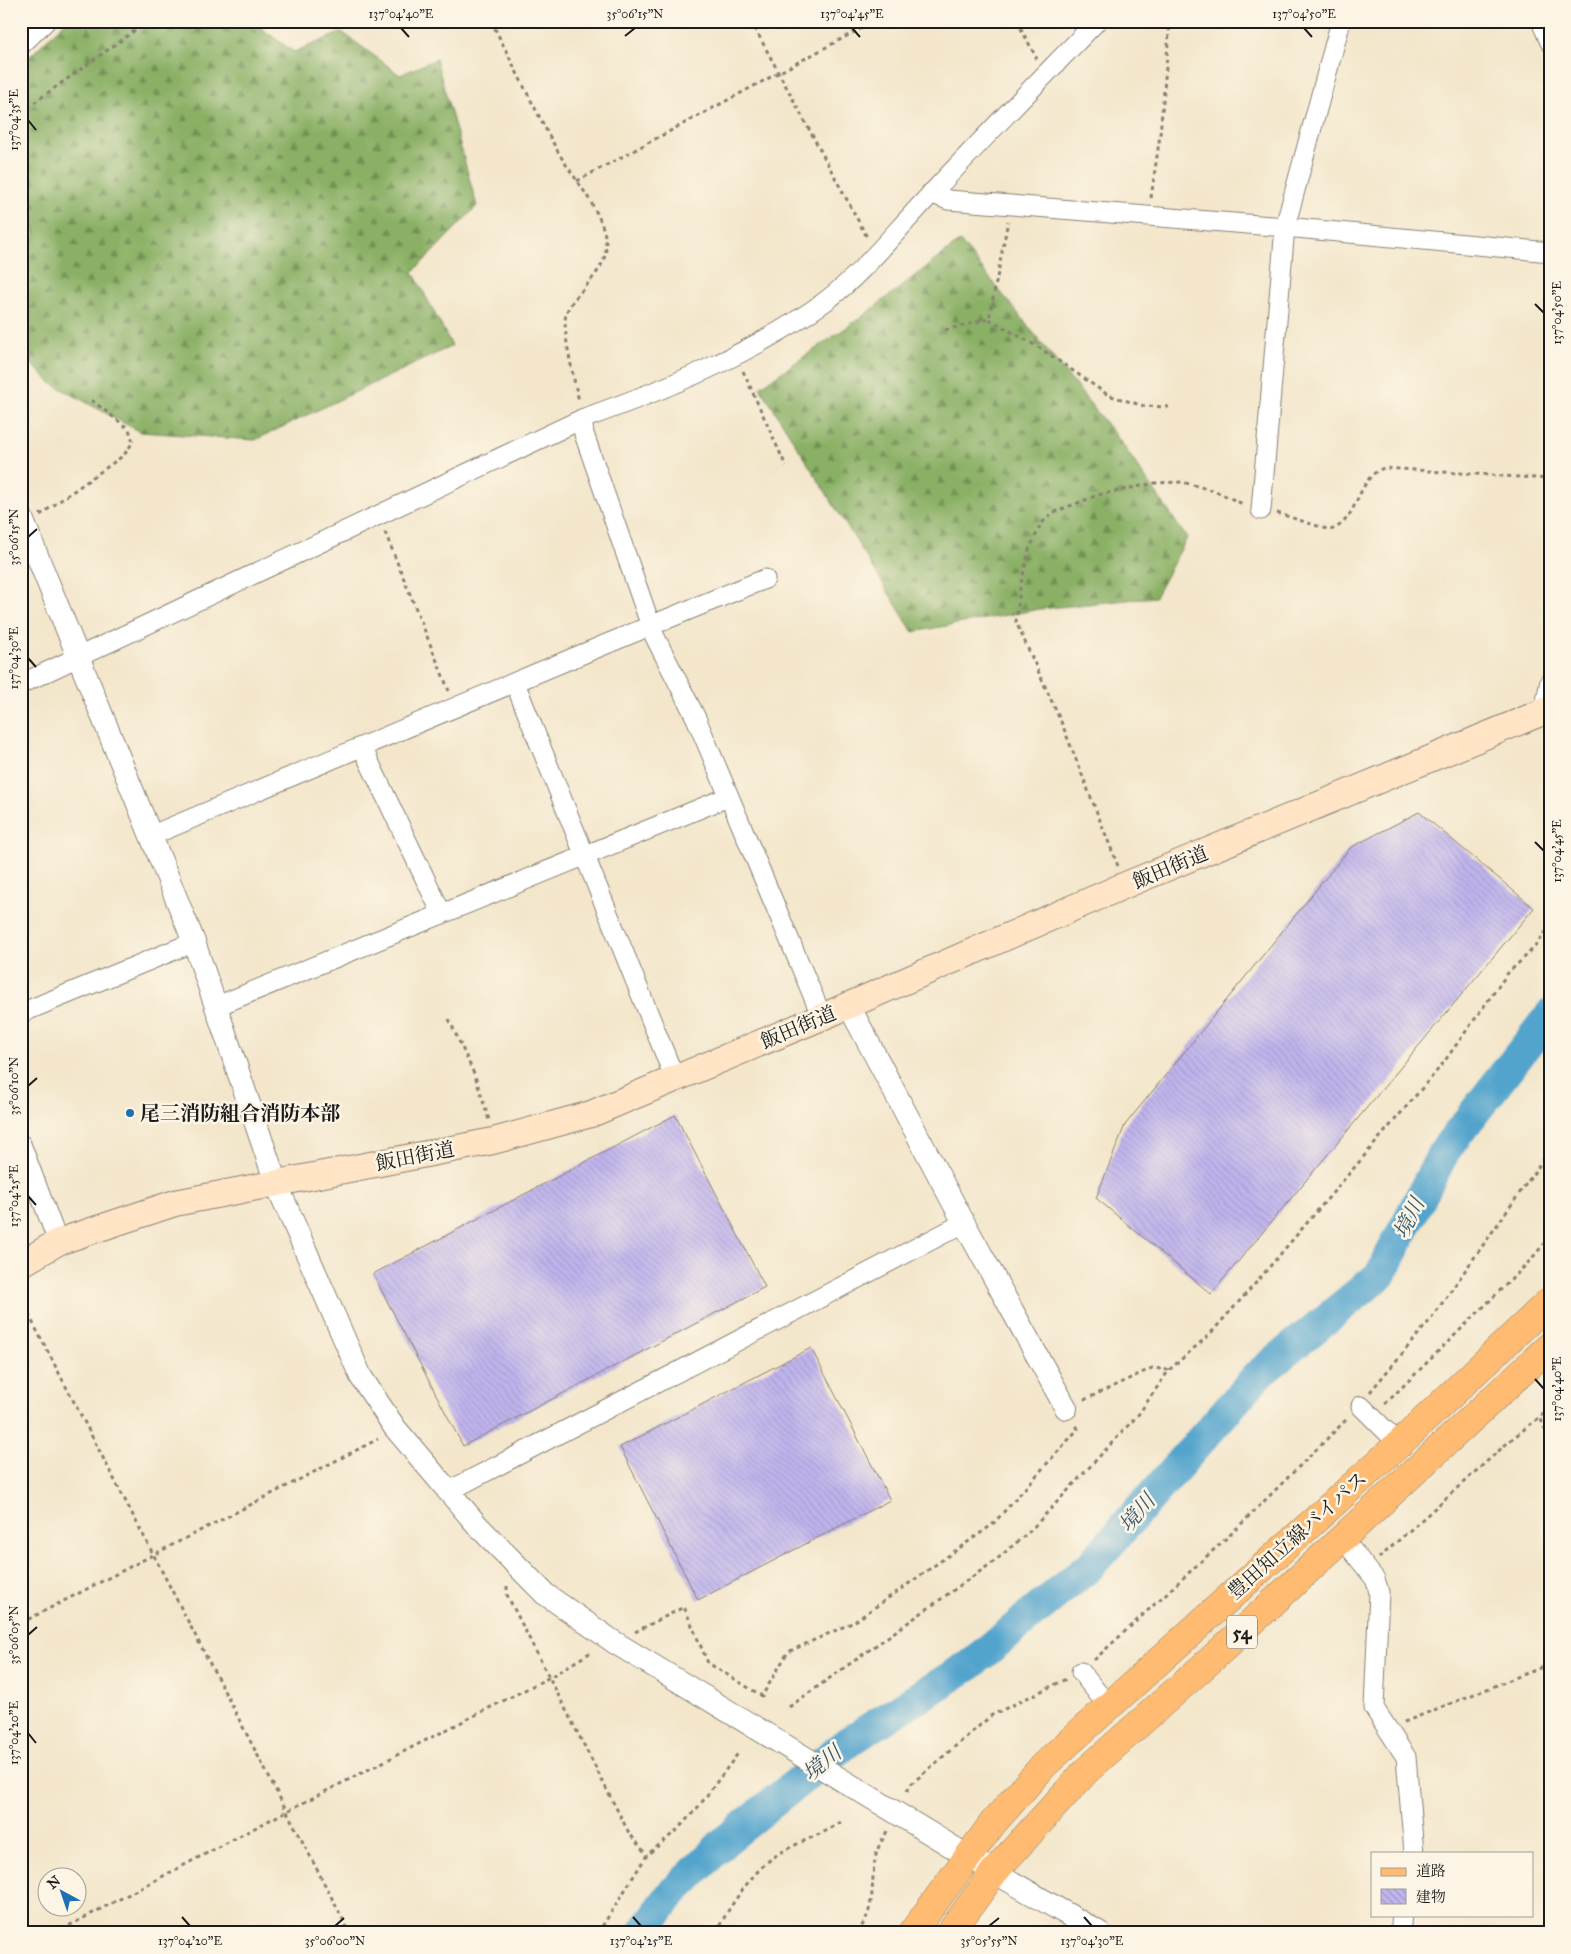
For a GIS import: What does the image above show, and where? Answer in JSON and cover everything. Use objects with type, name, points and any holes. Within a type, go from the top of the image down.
[{"type":"main road","name":"飯田街道","points":[[21,1264],[58,1242],[175,1203],[493,1141],[591,1114],[849,1006],[1126,885],[1547,710]]},
{"type":"main road","name":"豊田知立線バイパス","points":[[912,1933],[993,1824],[1044,1765],[1399,1444],[1550,1301]]},
{"type":"main road","name":"豊田知立線バイパス","points":[[950,1933],[994,1872],[1086,1771],[1343,1539],[1550,1346]]},
{"type":"street","points":[[21,45],[46,21]]},
{"type":"street","points":[[21,684],[582,418],[657,392],[762,341],[825,301],[876,253],[931,193],[1097,21]]},
{"type":"street","points":[[1261,510],[1285,227],[1341,21]]},
{"type":"street","points":[[1541,21],[1550,42]]},
{"type":"street","points":[[931,193],[948,200],[1285,227],[1550,252]]},
{"type":"street","points":[[582,418],[584,434],[654,634],[696,718],[822,1017]]},
{"type":"street","points":[[23,520],[194,942],[276,1183],[362,1377],[395,1428],[447,1492],[545,1594],[614,1642],[994,1872],[1100,1933]]},
{"type":"street","points":[[150,836],[455,706],[765,579]]},
{"type":"street","points":[[1547,710],[1550,681]]},
{"type":"street","points":[[515,683],[675,1079]]},
{"type":"street","points":[[362,747],[442,914]]},
{"type":"street","points":[[216,1006],[585,857],[728,797]]},
{"type":"street","points":[[21,1013],[194,942]]},
{"type":"street","points":[[849,1006],[964,1223],[1066,1408]]},
{"type":"street","points":[[21,1144],[28,1180],[58,1242]]},
{"type":"street","points":[[447,1492],[964,1223]]},
{"type":"street","points":[[1366,1411],[1399,1444]]},
{"type":"street","points":[[1343,1539],[1375,1579],[1379,1592],[1374,1708],[1406,1757],[1414,1852]]},
{"type":"street","points":[[1081,1672],[1108,1706]]},
{"type":"street","points":[[1400,1933],[1402,1916]]},
{"type":"path","points":[[21,112],[148,21]]},
{"type":"path","points":[[491,21],[558,151],[604,226],[607,248],[592,279],[566,312],[565,329],[582,418]]},
{"type":"path","points":[[751,21],[876,253]]},
{"type":"path","points":[[577,181],[875,21]]},
{"type":"path","points":[[1017,21],[1045,75]]},
{"type":"path","points":[[1149,216],[1160,135],[1170,21]]},
{"type":"path","points":[[989,318],[1012,206]]},
{"type":"path","points":[[945,330],[989,318],[1040,348],[1108,396],[1144,406],[1168,407]]},
{"type":"path","points":[[736,354],[786,466]]},
{"type":"path","points":[[23,520],[124,455],[134,442],[129,429],[90,399]]},
{"type":"path","points":[[1126,885],[1062,724],[1016,622],[1023,570],[1035,533],[1047,517],[1057,510],[1098,495],[1155,483],[1182,482],[1261,510],[1330,530],[1335,529],[1345,519],[1377,470],[1392,467],[1550,479]]},
{"type":"path","points":[[378,515],[455,706]]},
{"type":"path","points":[[789,1708],[996,1560],[1030,1531],[1138,1415],[1169,1370],[1209,1335],[1254,1285],[1441,1066],[1508,974],[1530,953],[1550,927]]},
{"type":"path","points":[[449,1018],[475,1076],[490,1123],[493,1141]]},
{"type":"path","points":[[1366,1411],[1550,1150]]},
{"type":"path","points":[[907,1791],[910,1785],[992,1716],[1081,1672],[1527,1264],[1550,1237]]},
{"type":"path","points":[[21,1300],[350,1933]]},
{"type":"path","points":[[55,1933],[287,1811],[550,1677],[593,1651],[684,1607],[708,1663],[762,1696],[788,1652],[854,1622],[992,1525],[1078,1429],[1066,1408],[1152,1368],[1169,1370]]},
{"type":"path","points":[[1367,1568],[1513,1438],[1550,1408]]},
{"type":"path","points":[[1540,1417],[1550,1441]]},
{"type":"path","points":[[21,1623],[154,1553],[371,1444],[395,1428]]},
{"type":"path","points":[[507,1586],[507,1595],[629,1833],[647,1855]]},
{"type":"path","points":[[1387,1729],[1550,1664]]},
{"type":"path","points":[[598,1933],[647,1855],[677,1830],[699,1806],[740,1752]]},
{"type":"path","points":[[716,1933],[740,1894],[769,1861],[778,1854],[828,1831],[842,1821]]},
{"type":"path","points":[[857,1933],[866,1921],[871,1908],[875,1857],[878,1845],[888,1830]]},
{"type":"green space","points":[[66,21],[258,21],[258,26],[294,52],[342,32],[400,75],[436,59],[477,206],[413,272],[452,346],[255,440],[140,432],[51,383],[21,354],[21,256],[35,235],[21,162],[21,65]]},
{"type":"green space","points":[[960,241],[1120,441],[1187,538],[1155,597],[1040,609],[913,632],[760,387],[863,316]]},
{"type":"building","points":[[1419,812],[1534,908],[1211,1294],[1096,1198],[1125,1125],[1350,848]]},
{"type":"building","points":[[675,1115],[765,1287],[463,1446],[373,1274]]},
{"type":"building","points":[[811,1348],[890,1500],[698,1600],[620,1447]]},
{"type":"waterway","name":"境川","points":[[643,1933],[669,1897],[725,1841],[848,1742],[971,1664],[1089,1567],[1258,1375],[1380,1275],[1445,1150],[1550,1015]]},
{"type":"place","name":"尾三消防組合消防本部","points":[[130,1113]]}]
